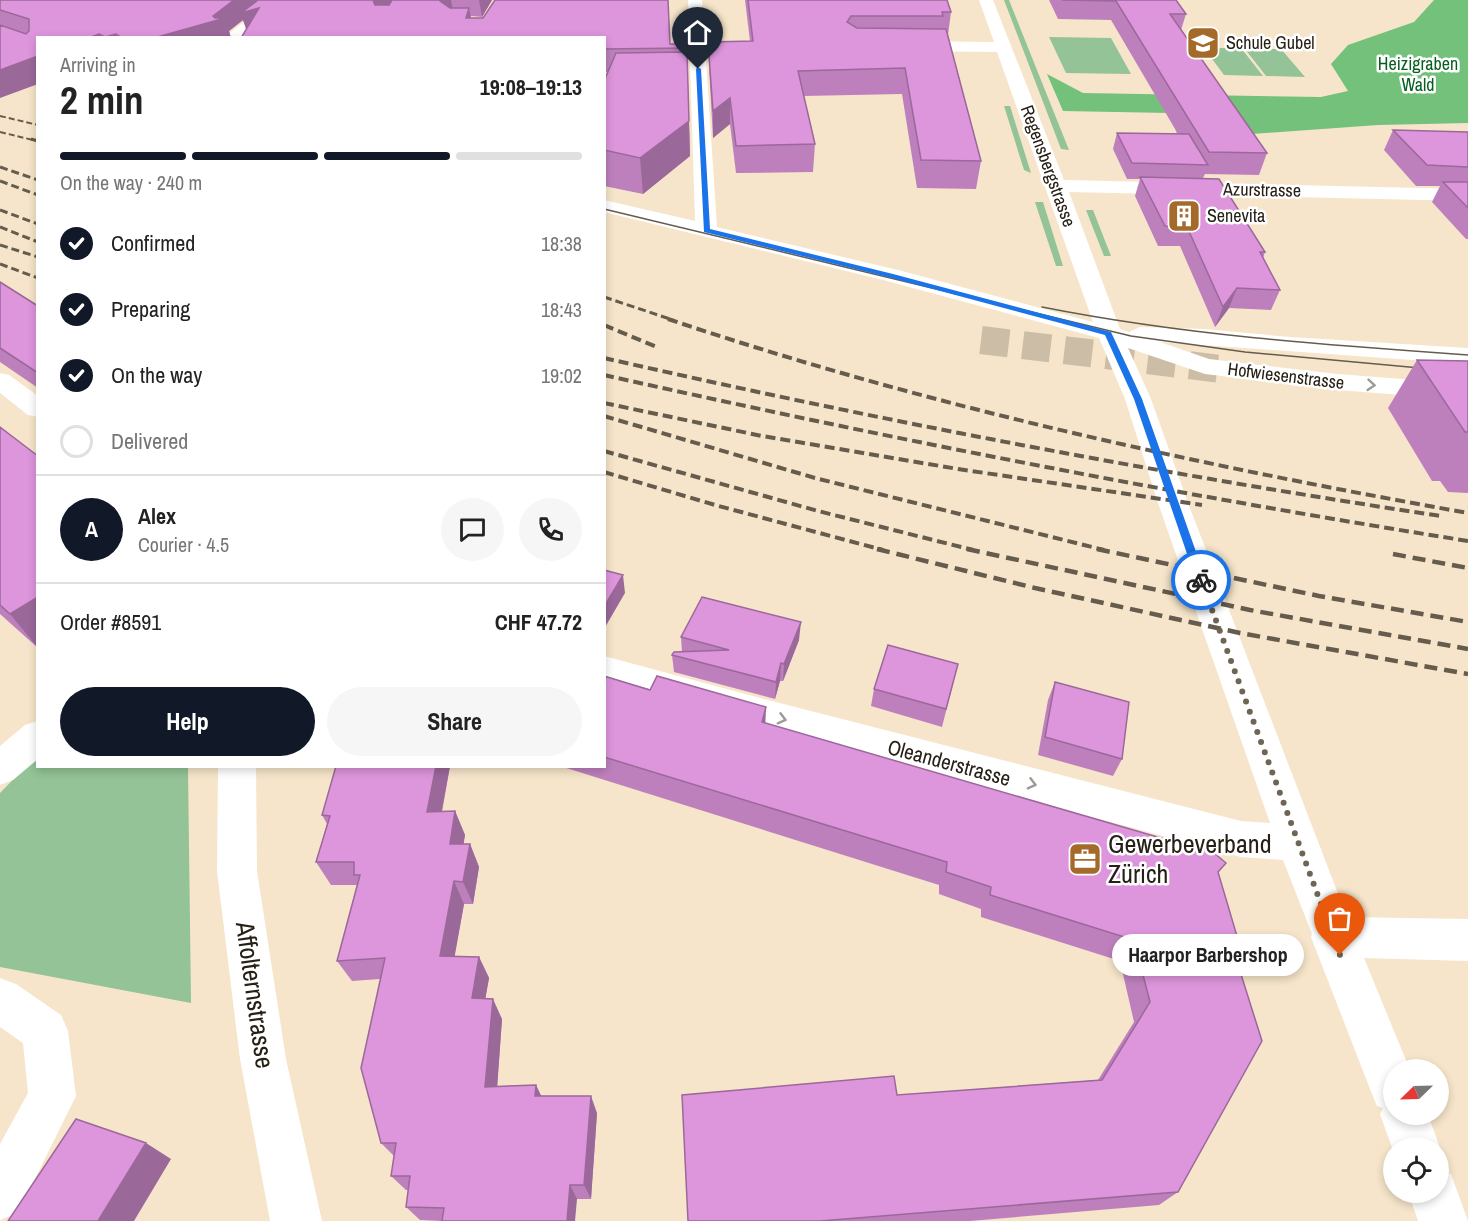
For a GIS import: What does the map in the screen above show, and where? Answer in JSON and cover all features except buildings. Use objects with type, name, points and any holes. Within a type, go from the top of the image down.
[{"type":"street","points":[[695,0],[690,78],[706,231]]},
{"type":"street","name":"Regensbergstrasse","points":[[986,0],[1102,309],[1108,333],[1133,385],[1297,843]]},
{"type":"street","points":[[253,1],[279,2]]},
{"type":"street","points":[[234,36],[279,2]]},
{"type":"street","points":[[889,45],[1004,47]]},
{"type":"street","name":"Azurstrasse","points":[[1055,186],[1468,195]]},
{"type":"street","name":"Hofwiesenstrasse","points":[[606,206],[890,275],[1108,333],[1205,366],[1337,382],[1468,393]]},
{"type":"street","name":"Hofwiesenstrasse","points":[[1108,333],[1204,336],[1290,345],[1468,356]]},
{"type":"street","name":"Hofwiesenstrasse","points":[[1108,333],[1216,349],[1468,370]]},
{"type":"street","points":[[0,381],[36,408]]},
{"type":"street","points":[[0,406],[36,433]]},
{"type":"street","name":"Oleanderstrasse","points":[[606,670],[764,714],[1241,840],[1297,843]]},
{"type":"street","points":[[0,769],[36,738]]},
{"type":"street","name":"Affolternstrasse","points":[[237,768],[237,871],[263,1059],[296,1221]]},
{"type":"street","points":[[1297,843],[1383,1062]]},
{"type":"street","points":[[1332,937],[1468,940]]},
{"type":"street","points":[[0,1000],[45,1031],[52,1096],[0,1195]]},
{"type":"street","points":[[1437,1203],[1444,1221]]},
{"type":"green space","points":[[1004,0],[1009,0],[1069,150],[1061,149]]},
{"type":"green space","name":"Heizigraben Wald","points":[[1434,0],[1468,0],[1468,123],[1378,125],[1211,137],[1178,136],[1169,113],[1063,111],[1047,74],[1083,93],[1321,97],[1348,91],[1331,64],[1348,45],[1414,22]]},
{"type":"green space","points":[[1049,37],[1111,38],[1131,74],[1066,73]]},
{"type":"green space","points":[[1204,48],[1241,48],[1263,76],[1224,75]]},
{"type":"green space","points":[[1245,49],[1281,49],[1305,77],[1266,76]]},
{"type":"green space","points":[[1004,106],[1010,106],[1031,173],[1024,170]]},
{"type":"green space","points":[[1035,202],[1043,202],[1063,266],[1056,266]]},
{"type":"green space","points":[[1086,210],[1093,210],[1111,256],[1104,256]]},
{"type":"green space","points":[[36,756],[36,768],[188,768],[191,1003],[0,967],[0,793]]},
{"type":"tunnel","points":[[981,340],[1221,369]]},
{"type":"tram line","points":[[606,209],[1131,336],[1245,352],[1431,369]]},
{"type":"tram line","points":[[1042,307],[1201,332],[1468,355]]},
{"type":"railway","points":[[0,116],[36,125]]},
{"type":"railway","points":[[0,132],[36,141]]},
{"type":"railway","points":[[31,139],[36,140]]},
{"type":"railway","points":[[0,167],[36,179]]},
{"type":"railway","points":[[0,181],[36,194]]},
{"type":"railway","points":[[0,210],[36,223]]},
{"type":"railway","points":[[0,227],[36,241]]},
{"type":"railway","points":[[0,245],[36,256]]},
{"type":"railway","points":[[0,264],[36,277]]},
{"type":"railway","points":[[606,298],[673,320]]},
{"type":"railway","points":[[668,319],[865,380],[1065,431],[1266,475],[1468,513]]},
{"type":"railway","points":[[606,326],[659,348]]},
{"type":"railway","points":[[606,358],[916,425],[1021,445],[1441,516]]},
{"type":"railway","points":[[606,375],[1034,465],[1251,505],[1468,541]]},
{"type":"railway","points":[[606,403],[762,436],[958,469],[1202,505]]},
{"type":"railway","points":[[606,417],[815,478],[1104,550]]},
{"type":"railway","points":[[606,452],[818,511],[973,550]]},
{"type":"railway","points":[[606,473],[715,505],[883,550]]},
{"type":"railway","points":[[877,549],[1035,588],[1240,633],[1468,674]]},
{"type":"railway","points":[[967,549],[1250,610],[1468,649]]},
{"type":"railway","points":[[1097,549],[1319,596],[1468,622]]},
{"type":"railway","points":[[1393,554],[1468,568]]},
{"type":"way so far","points":[[1201,580],[1340,955]]},
{"type":"place","name":"Schule Gubel","points":[[1203,43]]},
{"type":"place","name":"Senevita","points":[[1184,216]]},
{"type":"place","name":"Gewerbeverband Zürich","points":[[1085,859]]},
{"type":"place","name":"Haarpor Barbershop","points":[[1340,955]]},
{"type":"route","points":[[698,69],[706,231],[890,275],[1108,333],[1133,385],[1201,580]]}]
